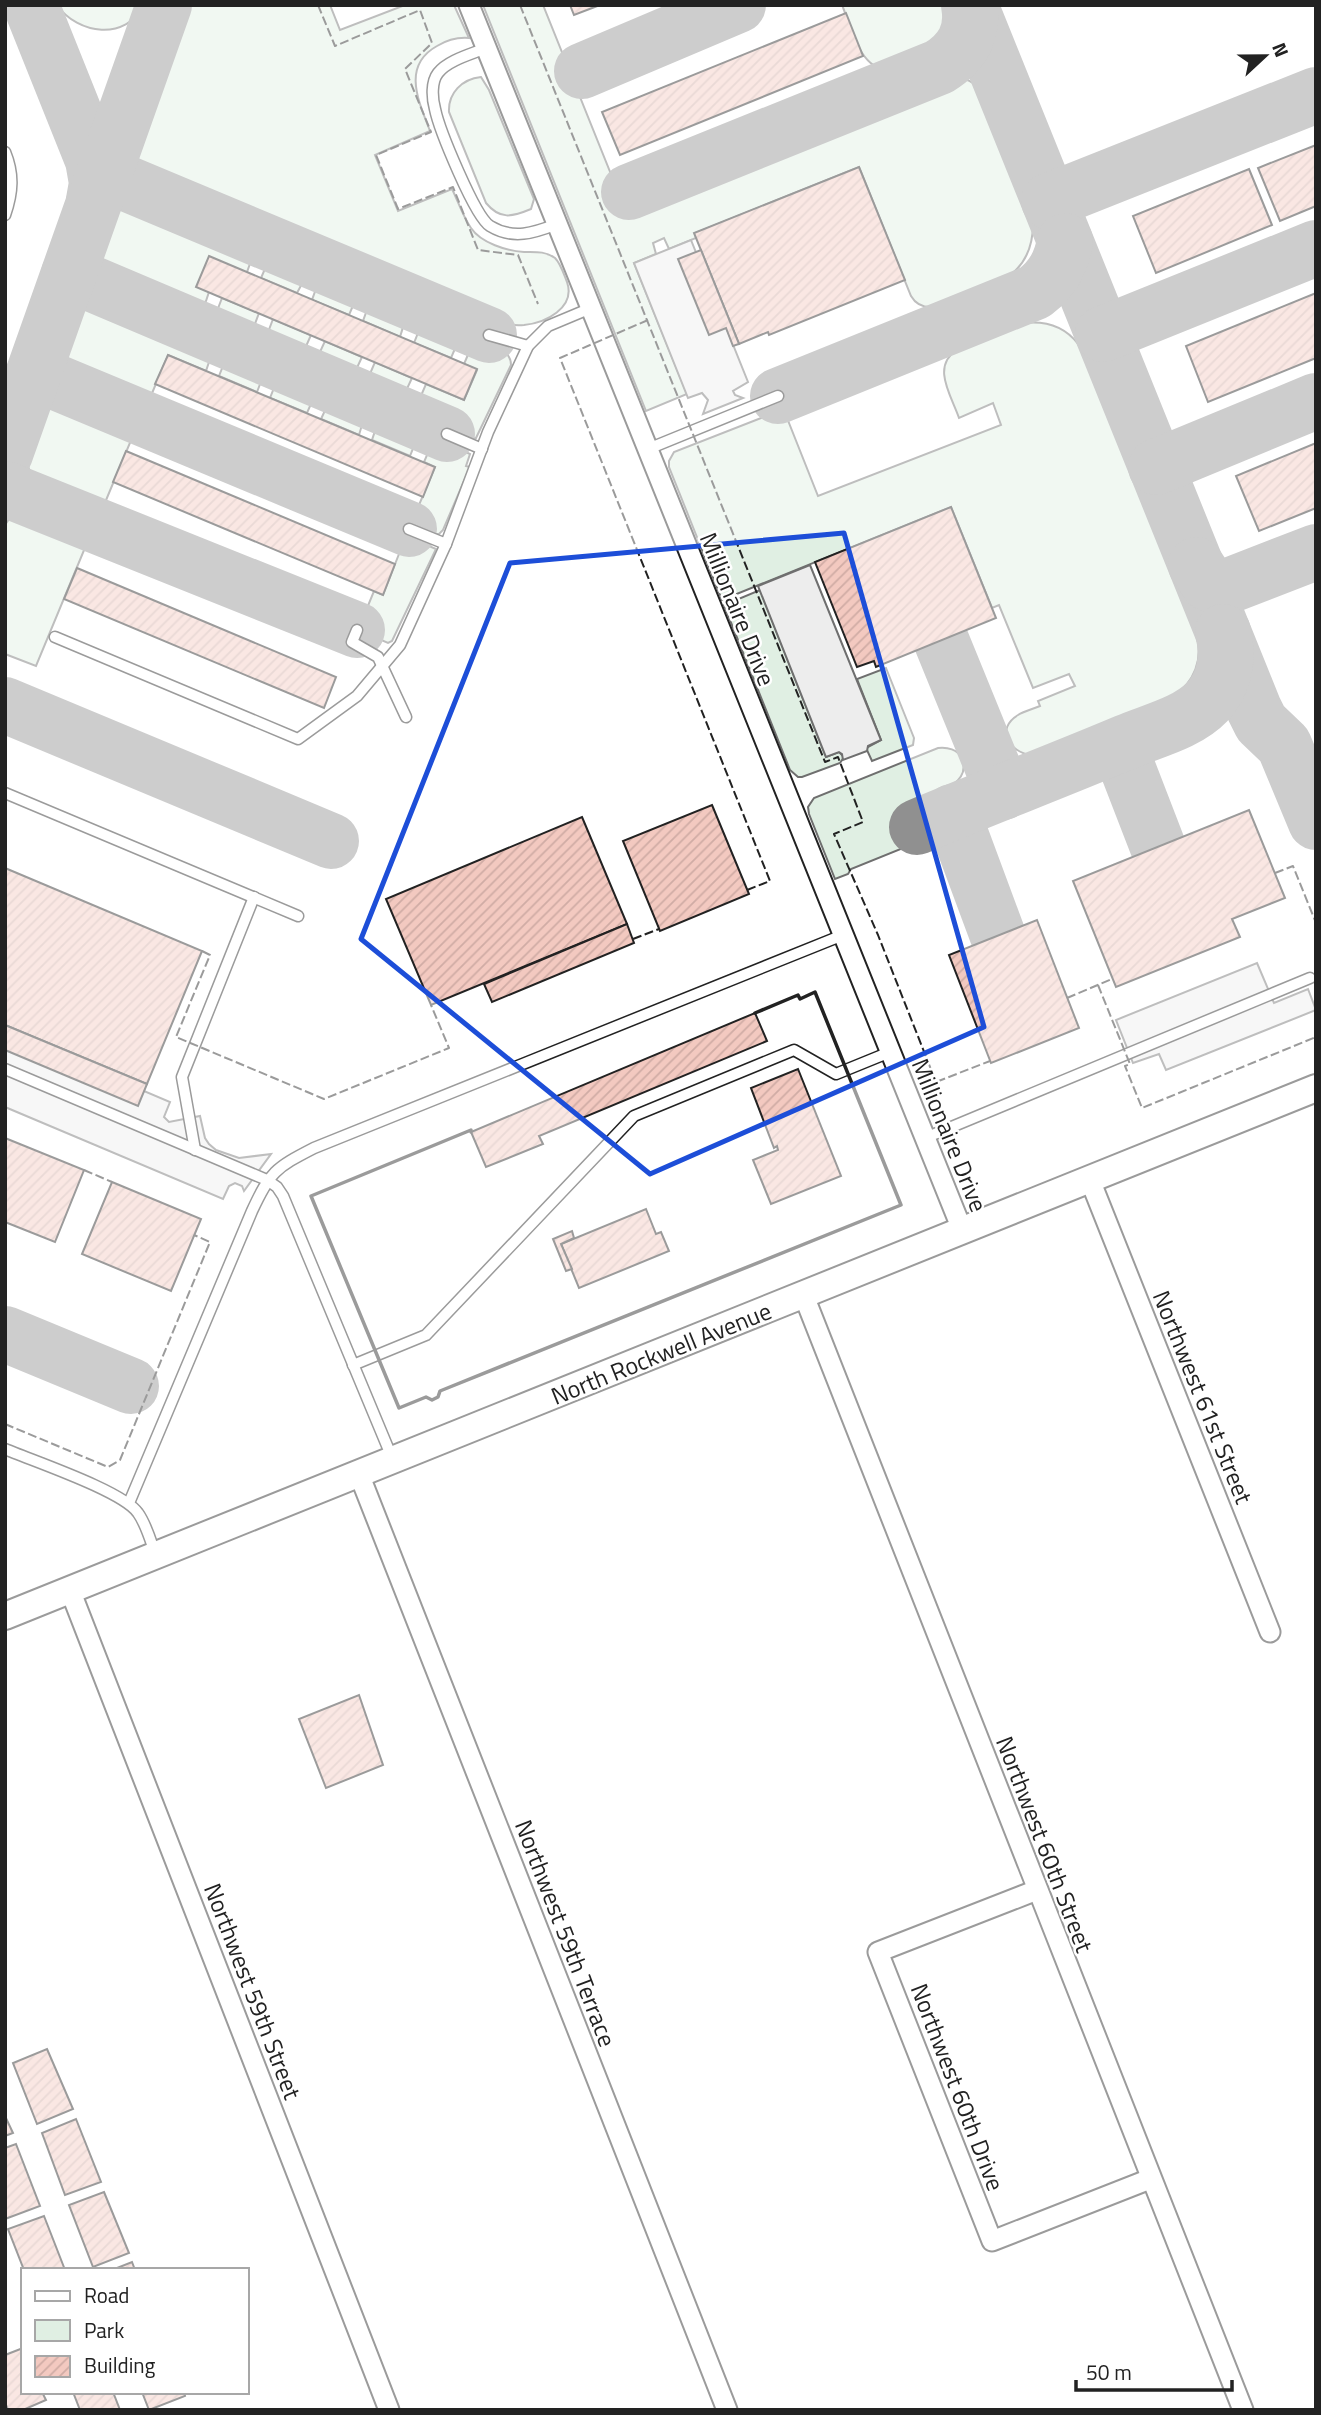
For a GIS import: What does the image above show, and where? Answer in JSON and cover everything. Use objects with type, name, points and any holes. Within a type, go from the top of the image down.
[{"type":"main road","name":"North Rockwell Avenue","points":[[5,1616],[1316,1088]]},
{"type":"street","name":"Millionaire Drive","points":[[469,5],[963,1232]]},
{"type":"street","name":"Northwest 61st Street","points":[[1090,1180],[1270,1632]]},
{"type":"street","name":"Northwest 60th Street","points":[[804,1296],[1243,2410]]},
{"type":"street","name":"Northwest 59th Terrace","points":[[359,1474],[727,2410]]},
{"type":"street","name":"Northwest 59th Street","points":[[70,1590],[389,2410]]},
{"type":"street","name":"Northwest 60th Drive","points":[[1037,1890],[878,1952],[992,2241],[1150,2179]]},
{"type":"lane","points":[[486,48],[450,63],[438,73],[432,90],[435,110],[472,204],[487,225],[507,234],[529,234],[557,224]]},
{"type":"lane","points":[[5,152],[13,181],[5,215]]},
{"type":"lane","points":[[55,637],[298,740],[356,696],[400,645],[446,544],[482,449],[528,346],[548,326],[591,307]]},
{"type":"lane","points":[[489,335],[528,346]]},
{"type":"lane","points":[[648,449],[778,396]]},
{"type":"lane","points":[[447,434],[482,449]]},
{"type":"lane","points":[[409,529],[446,544]]},
{"type":"lane","points":[[357,630],[352,642],[378,657],[406,717]]},
{"type":"lane","points":[[5,793],[298,916]]},
{"type":"lane","points":[[195,1150],[182,1077],[254,897]]},
{"type":"lane","points":[[130,1503],[251,1211],[267,1180],[292,1159],[843,935]]},
{"type":"lane","points":[[925,1138],[1310,978]]},
{"type":"lane","points":[[353,1365],[426,1335],[634,1116],[794,1050],[836,1074],[890,1052]]},
{"type":"lane","points":[[5,1069],[267,1180],[277,1187],[393,1461]]},
{"type":"lane","points":[[5,1449],[130,1503],[144,1525],[156,1556]]},
{"type":"highlighted area","points":[[844,533],[984,1027],[650,1174],[361,939],[510,563]]},
{"type":"green space","points":[[57,5],[144,5],[136,17],[126,24],[102,30],[77,23]]},
{"type":"green space","points":[[185,5],[330,5],[340,30],[405,5],[454,5],[469,38],[452,39],[437,46],[426,54],[416,74],[418,97],[430,131],[375,155],[398,211],[452,189],[468,224],[481,238],[502,248],[544,253],[555,258],[569,291],[563,307],[532,324],[502,324],[481,319],[161,185],[146,176],[138,169],[132,153]]},
{"type":"green space","points":[[483,5],[543,5],[625,209],[941,81],[951,78],[965,79],[978,87],[1033,224],[1031,243],[1025,258],[1004,280],[990,287],[943,305],[921,305],[911,296],[859,167],[695,233],[696,238],[669,249],[664,238],[653,243],[656,254],[634,263],[687,394],[646,411]]},
{"type":"green space","points":[[842,5],[945,5],[951,21],[948,42],[933,54],[902,67],[888,70],[878,68],[863,55]]},
{"type":"green space","points":[[481,77],[489,90],[534,199],[531,209],[518,214],[501,214],[486,203],[449,112],[451,99],[457,88]]},
{"type":"green space","points":[[134,201],[247,246],[252,258],[247,272],[209,292],[206,301],[195,312],[111,280],[99,265],[97,252],[111,213],[127,202]]},
{"type":"green space","points":[[277,260],[298,268],[304,280],[297,293],[261,278],[267,264]]},
{"type":"green space","points":[[327,280],[350,290],[355,301],[349,315],[312,300],[317,286]]},
{"type":"green space","points":[[222,298],[259,313],[253,329],[243,334],[219,324],[217,311]]},
{"type":"green space","points":[[96,301],[105,301],[206,343],[212,353],[206,371],[168,355],[150,398],[142,403],[79,377],[68,362],[68,343],[65,341],[76,312]]},
{"type":"green space","points":[[380,303],[398,311],[403,317],[400,337],[363,321],[368,307]]},
{"type":"green space","points":[[273,319],[311,335],[304,351],[293,355],[270,344],[267,335]]},
{"type":"green space","points":[[1025,323],[1054,326],[1067,333],[1078,344],[1081,343],[1198,632],[1199,652],[1192,677],[1173,697],[1031,755],[1011,745],[1006,733],[1007,727],[1020,714],[1040,706],[1038,701],[1075,686],[1069,674],[1033,688],[999,605],[992,608],[951,507],[722,600],[669,467],[674,452],[774,413],[783,414],[787,418],[818,496],[1001,425],[993,403],[959,418],[945,381],[945,364],[957,350]]},
{"type":"green space","points":[[430,324],[453,334],[457,344],[451,358],[414,343],[420,328]]},
{"type":"green space","points":[[325,341],[362,357],[355,372],[344,376],[322,367],[319,354]]},
{"type":"green space","points":[[486,345],[506,354],[511,365],[476,438],[470,439],[450,429],[453,422],[424,409],[420,398],[426,384],[464,400],[477,370],[464,364],[470,350]]},
{"type":"green space","points":[[239,357],[258,366],[262,379],[257,392],[219,376],[225,361]]},
{"type":"green space","points":[[375,362],[412,378],[405,393],[395,398],[372,387],[369,376]]},
{"type":"green space","points":[[289,378],[308,386],[314,397],[307,413],[270,398],[276,383]]},
{"type":"green space","points":[[339,399],[361,411],[363,420],[359,435],[321,419],[328,404]]},
{"type":"green space","points":[[61,403],[129,429],[132,438],[104,505],[95,510],[60,497],[31,476],[27,450],[38,418],[41,419],[48,408]]},
{"type":"green space","points":[[390,420],[411,429],[416,441],[410,456],[372,440],[377,425]]},
{"type":"green space","points":[[447,443],[470,454],[466,466],[470,467],[443,530],[439,534],[433,534],[411,524],[435,467],[424,462],[430,448]]},
{"type":"green space","points":[[20,514],[32,515],[84,536],[87,543],[36,666],[5,654],[5,525],[9,519]]},
{"type":"green space","points":[[406,536],[436,549],[392,641],[388,643],[358,630],[374,591],[383,595]]},
{"type":"green space","points":[[760,590],[826,757],[839,752],[844,757],[840,763],[802,777],[790,770],[724,605]]},
{"type":"green space","points":[[886,668],[914,738],[913,745],[872,761],[866,748],[881,740],[857,679]]},
{"type":"green space","points":[[938,748],[948,748],[958,753],[964,769],[961,777],[946,789],[908,804],[923,840],[851,869],[848,874],[835,879],[809,814],[808,807],[814,798]]},
{"type":"shaded area","points":[[691,240],[748,382],[733,391],[735,395],[743,398],[703,414],[708,400],[702,393],[688,398],[634,263]]},
{"type":"shaded area","points":[[810,565],[881,740],[868,746],[867,751],[843,760],[839,752],[826,757],[758,586]]},
{"type":"shaded area","points":[[1257,963],[1274,1003],[1308,989],[1316,1010],[1166,1070],[1159,1054],[1133,1063],[1116,1020]]},
{"type":"shaded area","points":[[5,1032],[170,1102],[164,1117],[169,1122],[200,1116],[205,1138],[216,1150],[239,1158],[271,1154],[244,1191],[242,1186],[235,1183],[229,1186],[223,1199],[5,1107]]},
{"type":"building","points":[[570,5],[600,5],[574,15]]},
{"type":"building","points":[[846,13],[863,56],[620,155],[602,112]]},
{"type":"building","points":[[1316,145],[1316,206],[1280,221],[1258,168]]},
{"type":"building","points":[[859,167],[905,280],[769,335],[768,332],[739,344],[694,233]]},
{"type":"building","points":[[1249,169],[1272,225],[1156,273],[1133,216]]},
{"type":"building","points":[[701,250],[739,344],[733,346],[726,328],[709,335],[678,259]]},
{"type":"building","points":[[209,256],[477,369],[464,400],[196,287]]},
{"type":"building","points":[[1316,293],[1316,358],[1208,402],[1186,346]]},
{"type":"building","points":[[168,355],[435,467],[423,497],[155,384]]},
{"type":"building","points":[[1316,443],[1316,508],[1259,531],[1236,476]]},
{"type":"building","points":[[126,451],[395,564],[383,595],[113,482]]},
{"type":"building","points":[[951,507],[996,618],[876,667],[874,661],[857,667],[815,562]]},
{"type":"building","points":[[77,568],[336,677],[324,708],[64,599]]},
{"type":"building","points":[[712,805],[749,894],[660,931],[623,841]]},
{"type":"building","points":[[1249,810],[1285,898],[1232,919],[1240,937],[1116,987],[1073,881]]},
{"type":"building","points":[[582,817],[627,924],[431,1005],[386,899]]},
{"type":"building","points":[[5,868],[202,951],[147,1084],[5,1025]]},
{"type":"building","points":[[1037,920],[1079,1028],[991,1063],[949,955]]},
{"type":"building","points":[[627,924],[634,943],[492,1002],[484,984]]},
{"type":"building","points":[[755,1013],[767,1041],[539,1136],[543,1144],[486,1167],[471,1132]]},
{"type":"building","points":[[5,1025],[147,1084],[138,1106],[5,1050]]},
{"type":"building","points":[[798,1069],[841,1176],[771,1204],[753,1160],[778,1150],[777,1146],[774,1148],[751,1088]]},
{"type":"building","points":[[5,1138],[84,1170],[55,1242],[5,1222]]},
{"type":"building","points":[[112,1182],[201,1219],[171,1291],[82,1254]]},
{"type":"building","points":[[646,1209],[656,1234],[661,1232],[669,1251],[579,1288],[561,1244]]},
{"type":"building","points":[[572,1231],[574,1238],[561,1244],[572,1269],[566,1271],[553,1239]]},
{"type":"building","points":[[359,1695],[383,1765],[326,1788],[299,1719]]},
{"type":"building","points":[[47,2049],[73,2109],[37,2124],[13,2063]]},
{"type":"building","points":[[5,2116],[13,2133],[5,2136]]},
{"type":"building","points":[[76,2119],[101,2182],[65,2195],[42,2133]]},
{"type":"building","points":[[16,2144],[40,2206],[5,2219],[5,2148]]},
{"type":"building","points":[[104,2192],[129,2253],[93,2267],[69,2205]]},
{"type":"building","points":[[44,2216],[64,2268],[23,2268],[8,2229]]},
{"type":"building","points":[[132,2262],[134,2268],[117,2268]]},
{"type":"building","points":[[21,2349],[21,2394],[43,2394],[46,2400],[23,2410],[8,2410],[5,2402],[5,2355]]},
{"type":"building","points":[[74,2394],[114,2394],[120,2410],[80,2410]]},
{"type":"building","points":[[143,2394],[184,2394],[185,2396],[149,2410]]},
{"type":"taxiway","points":[[31,5],[93,160],[97,183],[94,200]]},
{"type":"taxiway","points":[[5,454],[164,5]]},
{"type":"taxiway","points":[[582,71],[738,5]]},
{"type":"taxiway","points":[[629,192],[939,67],[960,49],[968,33],[969,5]]},
{"type":"taxiway","points":[[970,5],[1254,709],[1261,723],[1284,745],[1316,822]]},
{"type":"taxiway","points":[[1049,201],[1316,95]]},
{"type":"taxiway","points":[[104,174],[489,335]]},
{"type":"taxiway","points":[[778,396],[1035,292],[1055,270],[1065,241]]},
{"type":"taxiway","points":[[1103,334],[1316,248]]},
{"type":"taxiway","points":[[69,274],[447,434]]},
{"type":"taxiway","points":[[34,373],[409,529]]},
{"type":"taxiway","points":[[1156,467],[1316,401]]},
{"type":"taxiway","points":[[5,489],[357,630]]},
{"type":"taxiway","points":[[1196,565],[1208,583],[1223,588],[1316,552]]},
{"type":"taxiway","points":[[917,827],[1190,716],[1213,695],[1222,678],[1226,650],[1223,632]]},
{"type":"taxiway","points":[[941,640],[1003,792]]},
{"type":"taxiway","points":[[5,705],[331,841]]},
{"type":"taxiway","points":[[1119,746],[1158,847]]},
{"type":"taxiway","points":[[952,812],[998,936]]},
{"type":"taxiway","points":[[5,1334],[131,1386]]},
{"type":"fence","points":[[318,5],[335,46],[420,10],[432,43],[405,69],[431,132],[376,155],[398,209],[453,187],[478,250],[518,255],[538,304]]},
{"type":"fence","points":[[520,5],[825,762],[838,757],[863,822],[834,834],[878,935],[936,1082],[990,1061]]},
{"type":"fence","points":[[648,320],[560,358],[770,881],[747,890]]},
{"type":"fence","points":[[1275,873],[1293,866],[1316,923]]},
{"type":"fence","points":[[633,939],[659,929]]},
{"type":"fence","points":[[202,951],[210,955],[176,1037],[324,1099],[449,1048],[431,1005]]},
{"type":"fence","points":[[1067,998],[1112,979]]},
{"type":"fence","points":[[1098,985],[1130,1064],[1125,1066],[1142,1108],[1316,1037]]},
{"type":"fence","points":[[84,1170],[112,1182]]},
{"type":"fence","points":[[5,1424],[108,1467],[120,1460],[210,1242],[194,1235]]},
{"type":"wall","points":[[471,1132],[311,1196],[399,1408],[426,1397],[432,1400],[438,1397],[440,1391],[901,1205],[815,992],[800,999],[798,995],[755,1013]]}]
